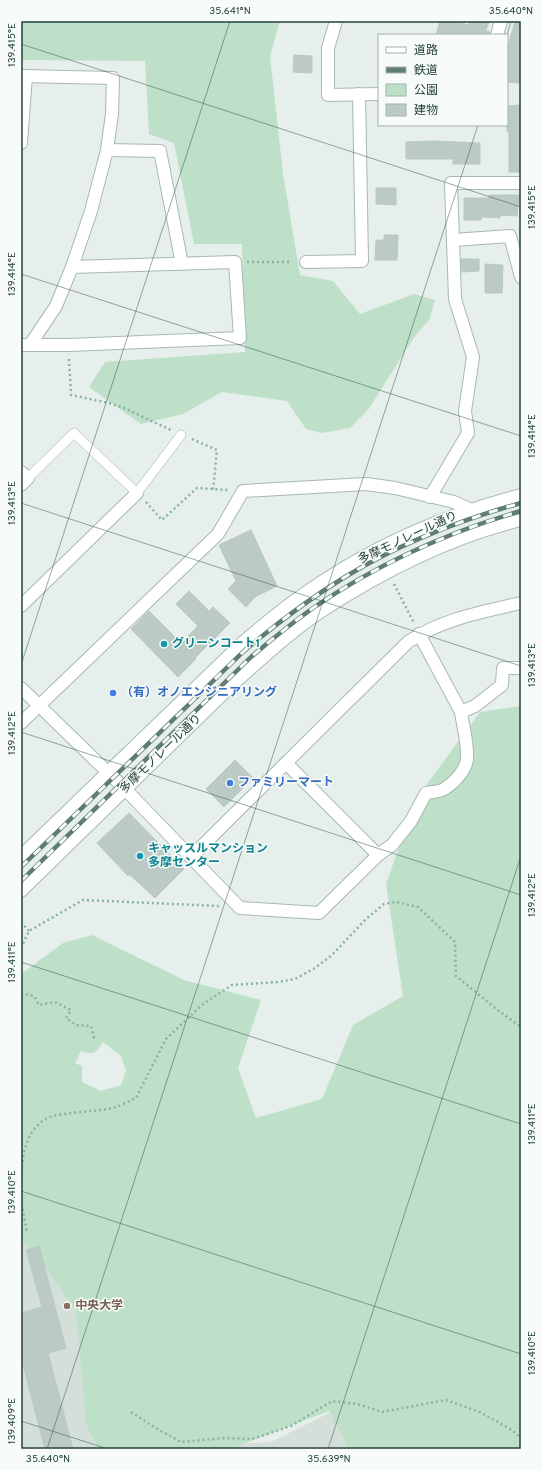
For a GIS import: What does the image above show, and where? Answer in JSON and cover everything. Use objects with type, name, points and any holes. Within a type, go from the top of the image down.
[{"type":"street","points":[[336,21],[328,48],[328,95],[378,94]]},
{"type":"street","points":[[497,34],[501,21]]},
{"type":"street","points":[[21,143],[24,76],[113,78],[112,114],[106,150],[91,211],[72,267],[56,306],[25,345]]},
{"type":"street","points":[[306,262],[362,261],[359,94]]},
{"type":"street","points":[[106,150],[160,151],[182,264]]},
{"type":"street","points":[[430,497],[468,433],[465,411],[473,357],[455,300],[451,183],[521,183]]},
{"type":"street","points":[[453,240],[510,236],[521,277]]},
{"type":"street","points":[[25,345],[69,345],[240,338],[235,262],[72,267]]},
{"type":"street","points":[[21,723],[218,534],[243,491],[366,484],[395,488],[454,502],[471,510]]},
{"type":"street","points":[[21,606],[137,493]]},
{"type":"street","name":"多摩モノレール通り","points":[[21,856],[242,643],[272,617],[304,593],[340,570],[382,547],[416,531],[471,510],[521,495]]},
{"type":"street","name":"多摩モノレール通り","points":[[21,891],[253,665],[319,613],[355,591],[428,553],[455,541],[507,523],[521,520]]},
{"type":"street","points":[[191,857],[408,642],[419,634],[458,618],[521,603]]},
{"type":"street","points":[[21,688],[108,771],[240,908],[319,913],[378,855],[392,845],[411,821],[426,793],[441,790],[454,781],[467,761],[461,712],[419,634]]},
{"type":"street","points":[[461,712],[475,706],[502,685],[502,668],[521,668]]},
{"type":"street","points":[[286,763],[378,855]]},
{"type":"lane","points":[[23,479],[74,433],[137,493],[181,434]]},
{"type":"path","points":[[235,262],[306,262]]},
{"type":"path","points":[[69,345],[70,395],[109,403],[124,408],[217,450],[213,490]]},
{"type":"path","points":[[137,493],[162,520],[197,488],[243,491]]},
{"type":"path","points":[[394,583],[419,634]]},
{"type":"path","points":[[21,948],[29,931],[83,900],[221,906],[230,898]]},
{"type":"path","points":[[21,1187],[22,1161],[29,1136],[45,1119],[65,1114],[110,1109],[136,1098],[166,1039],[203,1004],[232,985],[289,980],[315,968],[332,955],[366,919],[384,904],[396,902],[418,907],[455,942],[456,976],[521,1027]]},
{"type":"path","points":[[21,922],[29,931]]},
{"type":"path","points":[[21,993],[34,996],[39,1005],[55,1002],[71,1010],[66,1018],[76,1025],[91,1026],[95,1041]]},
{"type":"path","points":[[21,1199],[27,1233]]},
{"type":"path","points":[[131,1412],[181,1442],[224,1438],[252,1439],[291,1426],[332,1401],[357,1404],[382,1412],[446,1400],[480,1412],[512,1430],[521,1438]]},
{"type":"shaded area","name":"中央大学","points":[[21,1149],[181,1447],[271,1442],[361,1397],[392,1449],[21,1449]]},
{"type":"green space","points":[[21,21],[280,21],[270,56],[283,174],[300,275],[333,281],[360,314],[414,294],[435,300],[429,320],[415,336],[368,410],[350,428],[322,433],[306,429],[287,401],[222,392],[183,414],[141,424],[89,387],[105,362],[245,352],[242,244],[194,244],[174,143],[149,134],[145,61],[21,60]]},
{"type":"green space","points":[[521,706],[521,1449],[349,1449],[329,1411],[230,1449],[99,1449],[86,1424],[76,1310],[27,1243],[21,1245],[21,974],[63,943],[92,935],[184,980],[261,1000],[238,1068],[256,1118],[322,1099],[353,1025],[403,996],[386,884],[416,799],[480,712]],"holes":[[[103,1042],[121,1056],[126,1071],[121,1085],[101,1091],[82,1082],[82,1066],[75,1063],[81,1051],[92,1053],[96,1051]]]},
{"type":"building","points":[[440,21],[456,21],[468,25],[470,21],[489,21],[486,31],[490,32],[490,34],[436,34]]},
{"type":"building","points":[[515,21],[521,21],[521,71],[519,83],[508,82],[508,46]]},
{"type":"building","points":[[294,55],[312,56],[312,73],[293,72]]},
{"type":"building","points":[[521,105],[521,172],[509,172],[509,132],[507,132],[508,106]]},
{"type":"building","points":[[434,141],[480,143],[480,164],[453,164],[453,159],[406,159],[406,142]]},
{"type":"building","points":[[376,188],[396,188],[396,205],[376,204]]},
{"type":"building","points":[[489,195],[519,195],[517,216],[500,215],[500,218],[481,217],[481,220],[464,220],[464,198],[489,198]]},
{"type":"building","points":[[384,235],[398,235],[397,260],[375,260],[376,240],[384,240]]},
{"type":"building","points":[[461,259],[479,259],[479,271],[462,272]]},
{"type":"building","points":[[485,264],[503,265],[502,293],[485,293]]},
{"type":"building","points":[[251,530],[277,586],[255,597],[246,607],[228,589],[236,581],[219,545]]},
{"type":"building","points":[[189,591],[209,611],[213,607],[230,623],[178,677],[131,629],[149,611],[181,643],[198,626],[176,604]]},
{"type":"building","points":[[235,760],[253,778],[224,807],[206,789]]},
{"type":"building","name":"キャッスルマンション 多摩センター","points":[[129,813],[184,869],[155,898],[129,874],[128,876],[97,843]]},
{"type":"building","points":[[39,1246],[66,1348],[48,1353],[73,1449],[45,1449],[21,1357],[21,1313],[42,1307],[26,1250]]},
{"type":"railway","points":[[21,867],[244,651],[293,612],[345,577],[387,554],[453,525],[521,503]]},
{"type":"railway","points":[[21,881],[251,657],[313,608],[337,592],[413,551],[467,529],[521,511]]},
{"type":"place","name":"グリーンコート1","points":[[164,644]]},
{"type":"place","name":"（有）オノエンジニアリング","points":[[113,693]]},
{"type":"place","name":"ファミリーマート","points":[[230,783]]},
{"type":"place","name":"キャッスルマンション 多摩センター","points":[[140,856]]},
{"type":"place","name":"中央大学","points":[[67,1306]]}]
